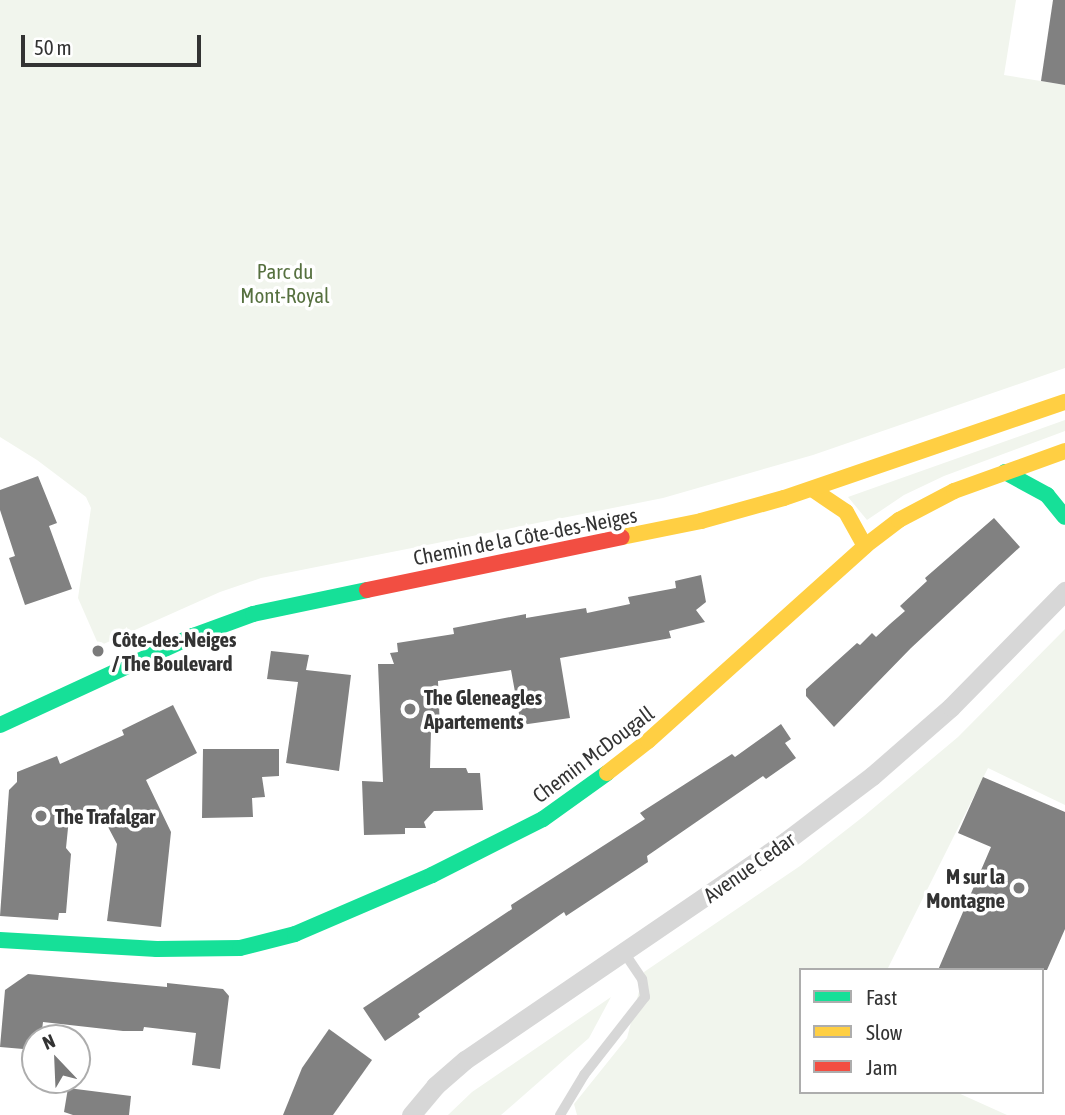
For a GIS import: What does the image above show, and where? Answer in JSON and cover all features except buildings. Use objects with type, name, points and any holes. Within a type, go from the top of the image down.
[{"type":"main road","name":"Chemin de la Côte-des-Neiges","points":[[0,725],[193,636],[262,611],[634,537],[812,489],[1065,402]]},
{"type":"main road","name":"Chemin McDougall","points":[[0,940],[170,949],[240,948],[295,934],[432,875],[543,819],[596,782],[648,741],[865,546],[898,520],[935,500],[1065,451]]},
{"type":"main road","points":[[1005,472],[1047,495],[1065,517]]},
{"type":"main road","points":[[812,489],[846,512],[865,546]]},
{"type":"street","name":"Avenue Cedar","points":[[411,1115],[435,1086],[465,1060],[811,823],[872,776],[951,707],[1065,591]]},
{"type":"lane","points":[[560,1115],[584,1075],[645,997],[642,979],[624,952]]},
{"type":"green space","name":"Parc du Mont-Royal","points":[[0,0],[1016,0],[1004,75],[1065,85],[1065,368],[813,455],[663,498],[261,578],[220,592],[99,646],[78,598],[91,508],[86,497],[37,460],[0,437]]},
{"type":"green space","points":[[1065,420],[1065,431],[944,476],[904,495],[867,520],[848,497]]},
{"type":"green space","points":[[1065,629],[1065,805],[988,768],[888,968],[799,968],[799,1094],[960,1094],[1007,1115],[577,1115],[574,1104],[627,1038],[644,972],[800,866],[958,737]]},
{"type":"green space","points":[[611,997],[589,1038],[501,1115],[448,1115],[472,1092]]},
{"type":"traffic: fast","points":[[1005,472],[1047,495],[1065,517]]},
{"type":"traffic: fast","points":[[0,725],[193,636],[253,614],[367,590]]},
{"type":"traffic: fast","points":[[0,940],[157,949],[240,948],[295,934],[432,875],[543,819],[607,773]]},
{"type":"traffic: slow","points":[[622,537],[701,521],[784,498],[1065,402]]},
{"type":"traffic: slow","points":[[607,773],[648,741],[865,546],[899,520],[954,491],[1065,451]]},
{"type":"traffic: slow","points":[[812,489],[846,512],[865,546]]},
{"type":"traffic: jam","points":[[367,590],[622,537]]},
{"type":"place","name":"Côte-des-Neiges / The Boulevard","points":[[98,651]]},
{"type":"place","name":"The Gleneagles Apartements","points":[[410,709]]},
{"type":"place","name":"The Trafalgar","points":[[41,816]]},
{"type":"place","name":"M sur la Montagne","points":[[1019,888]]}]
